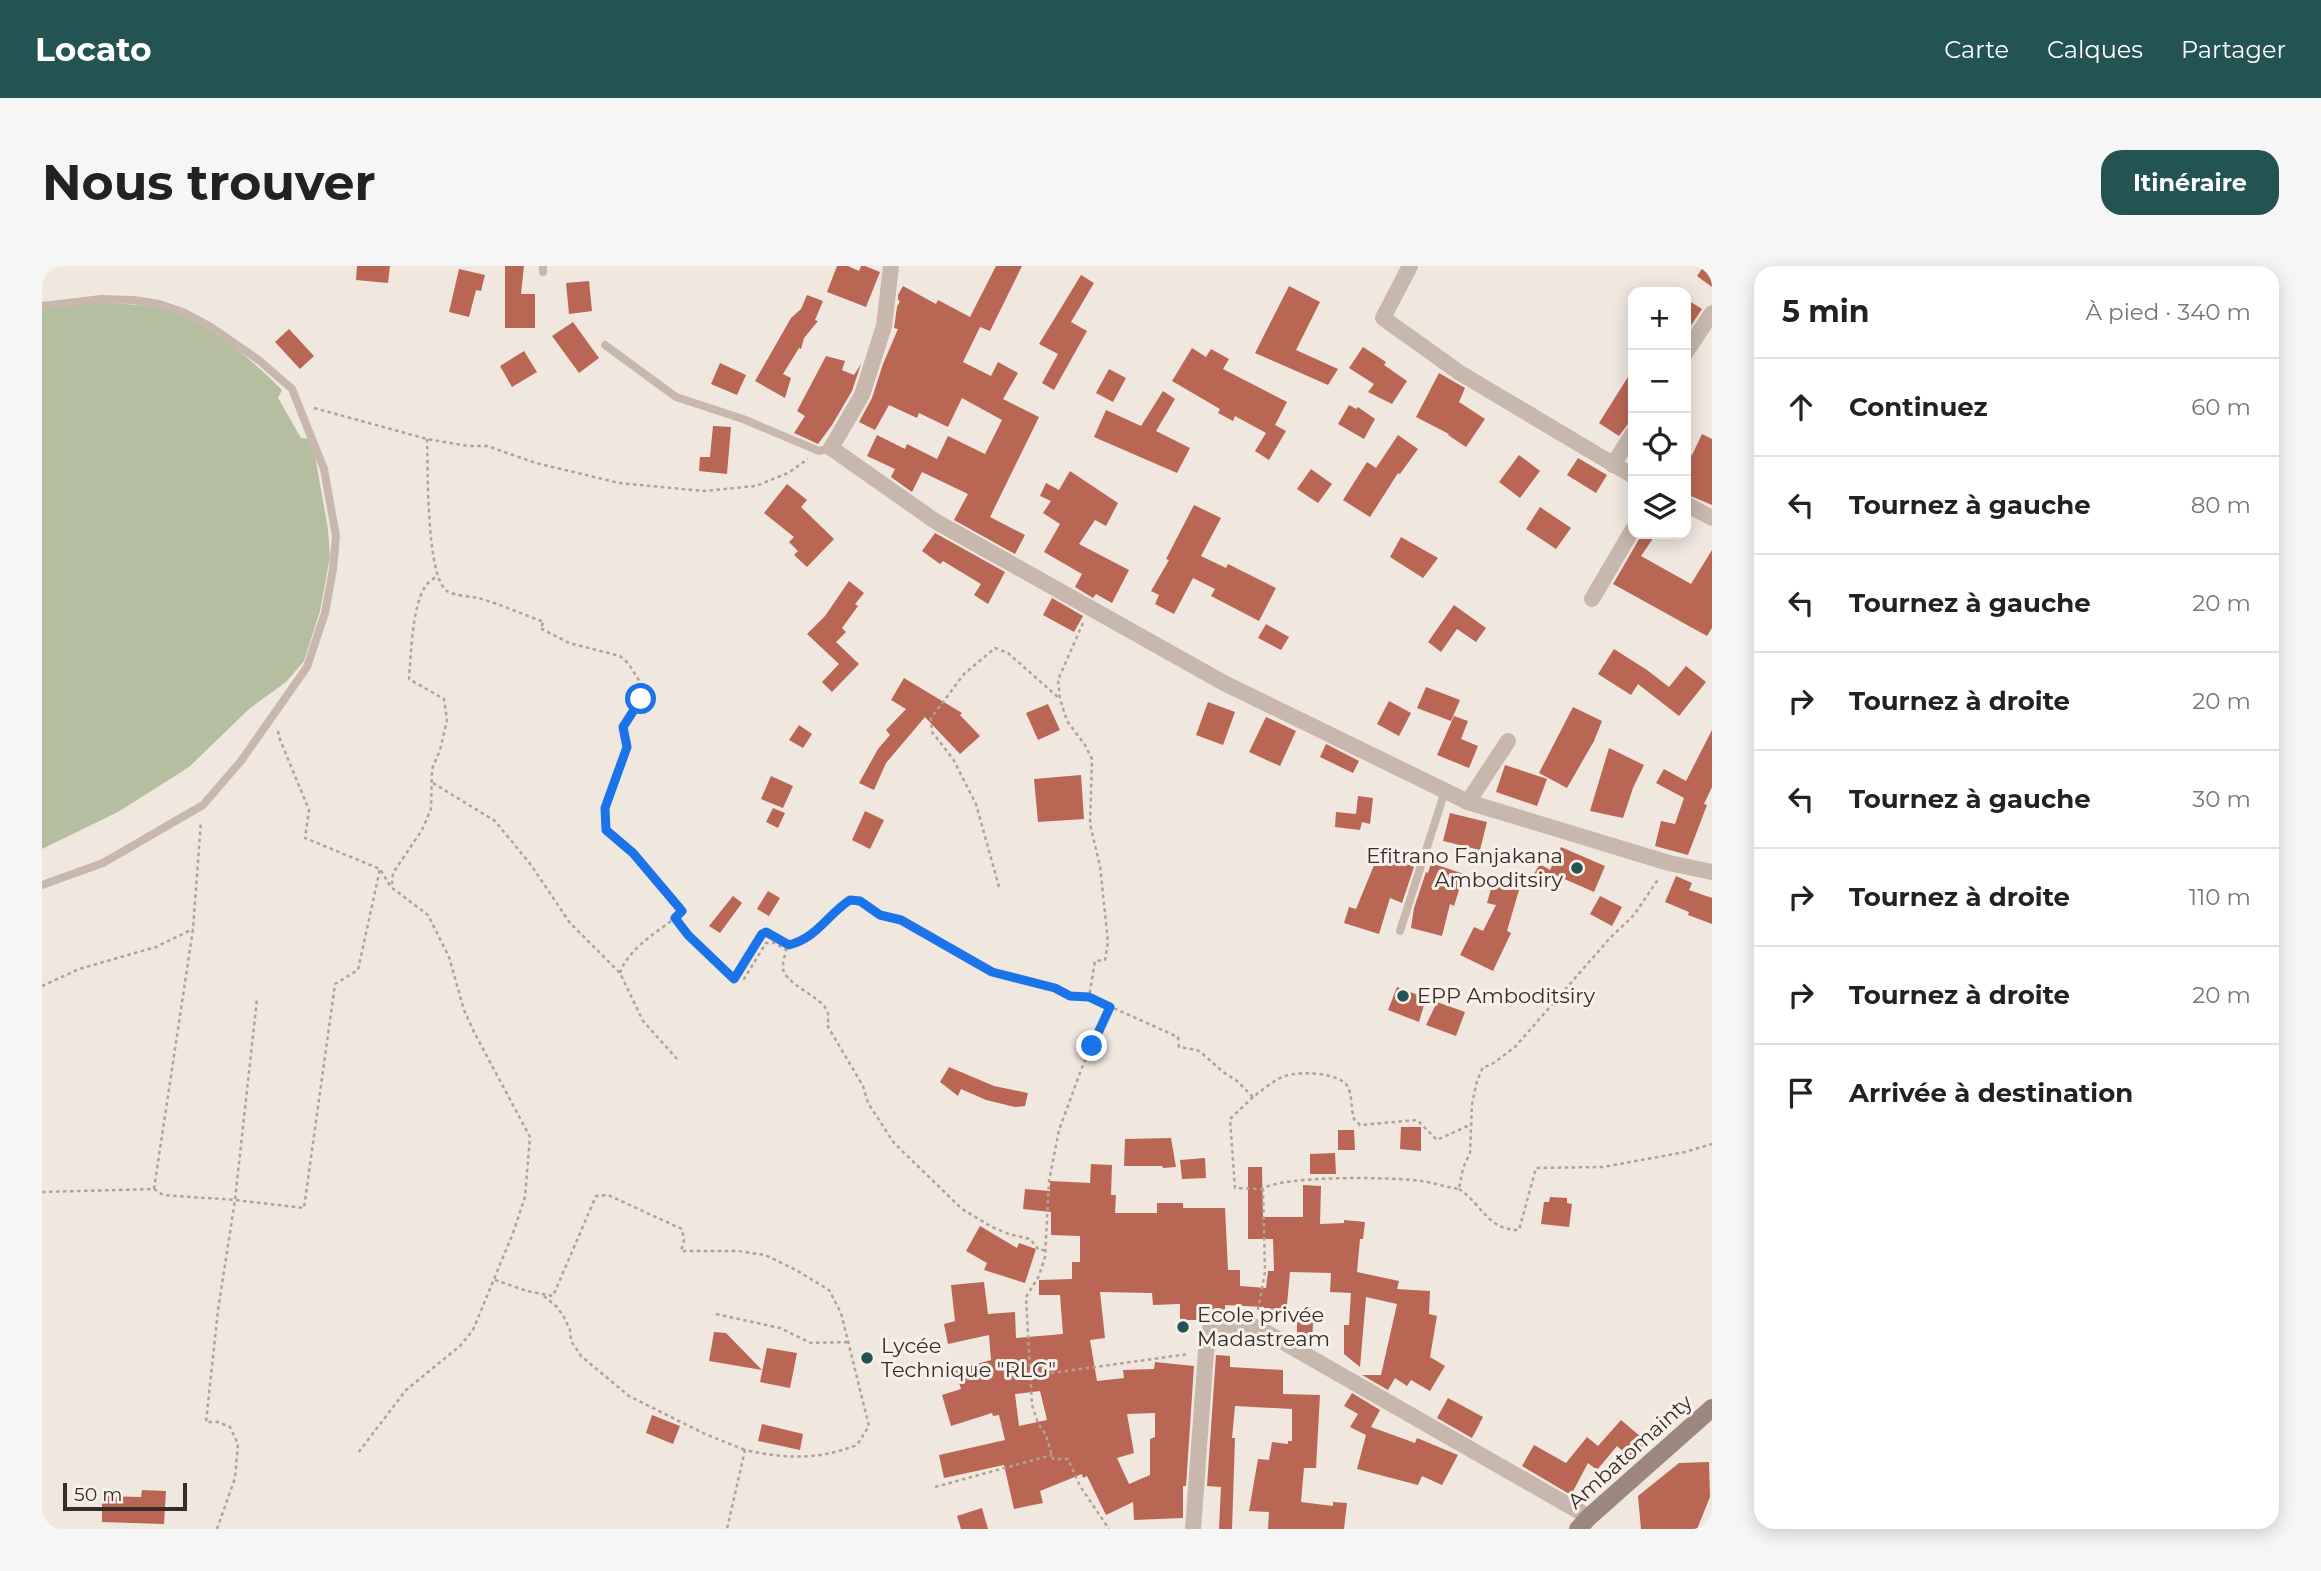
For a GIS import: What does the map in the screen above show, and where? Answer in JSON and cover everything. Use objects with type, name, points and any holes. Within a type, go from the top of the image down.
[{"type":"main road","name":"Ambatomainty","points":[[1584,1523],[1712,1408]]},
{"type":"street","points":[[891,266],[884,326],[862,395],[825,450],[935,521],[1224,683],[1468,802],[1669,863],[1712,872]]},
{"type":"street","points":[[1410,266],[1383,318],[1460,373],[1628,473]]},
{"type":"street","points":[[1687,350],[1712,313]]},
{"type":"street","points":[[1613,465],[1628,441]]},
{"type":"street","points":[[1691,507],[1712,518]]},
{"type":"street","points":[[1592,599],[1628,538]]},
{"type":"street","points":[[1468,802],[1508,741]]},
{"type":"street","points":[[1193,1529],[1206,1352],[1211,1324],[1256,1327],[1584,1523]]},
{"type":"lane","points":[[42,306],[112,299],[159,304],[183,312],[211,327],[260,361],[292,389],[324,469],[336,536],[325,613],[307,667],[241,761],[203,805],[103,863],[42,885]]},
{"type":"lane","points":[[605,345],[676,397],[825,450]]},
{"type":"lane","points":[[1399,931],[1445,791]]},
{"type":"path","points":[[297,404],[427,439],[468,446],[487,446],[536,463],[619,483],[704,491],[756,486],[788,473],[825,450]]},
{"type":"path","points":[[427,439],[429,512],[437,576],[441,586],[450,593],[479,598],[544,621],[540,628],[569,643],[620,656],[628,663],[642,685],[641,699],[623,727],[627,747],[605,808],[606,830],[633,853],[682,911],[643,942],[620,973]]},
{"type":"path","points":[[391,887],[393,873],[422,830],[431,809],[432,769],[447,720],[444,699],[408,679],[421,596],[425,586],[437,576]]},
{"type":"path","points":[[1089,997],[1094,961],[1105,960],[1108,942],[1100,866],[1090,824],[1092,759],[1067,721],[1060,699],[1058,680],[1090,607]]},
{"type":"path","points":[[999,887],[976,804],[953,759],[932,732],[931,718],[964,674],[995,648],[1008,653],[1060,699]]},
{"type":"path","points":[[277,710],[279,737],[309,810],[305,838],[380,869],[391,887],[428,915],[449,957],[464,1010],[474,1032],[530,1137],[525,1197],[473,1330],[460,1346],[406,1390],[358,1452]]},
{"type":"path","points":[[433,783],[495,821],[531,864],[570,923],[620,973],[643,1021],[677,1059]]},
{"type":"path","points":[[154,1189],[193,929],[203,805]]},
{"type":"path","points":[[1459,1189],[1463,1168],[1470,1153],[1472,1104],[1483,1067],[1491,1065],[1515,1046],[1610,938],[1634,915],[1669,863]]},
{"type":"path","points":[[42,1192],[154,1189],[163,1195],[304,1208],[335,984],[358,970],[380,869]]},
{"type":"path","points":[[675,918],[688,935],[734,979],[762,934],[766,932],[789,945],[803,942],[819,930],[841,906],[850,900],[860,901],[880,915],[901,920],[992,972],[1043,984],[1070,996],[1089,997],[1178,1037],[1179,1047],[1197,1050],[1253,1097]]},
{"type":"path","points":[[42,986],[79,969],[156,947],[193,929]]},
{"type":"path","points":[[738,974],[744,979],[766,943],[775,943],[786,950],[783,966],[785,972],[829,1014],[827,1025],[863,1086],[868,1103],[894,1143],[962,1209],[992,1227],[1030,1239],[1039,1250],[1045,1251]]},
{"type":"path","points":[[217,1529],[235,1478],[238,1444],[230,1427],[218,1422],[206,1422],[257,999]]},
{"type":"path","points":[[1109,1529],[1080,1486],[1068,1460],[1053,1460],[1046,1435],[1038,1423],[1032,1405],[1026,1297],[1039,1276],[1045,1251],[1049,1181],[1059,1130],[1083,1065],[1110,1007]]},
{"type":"path","points":[[1472,1124],[1437,1140],[1417,1120],[1360,1125],[1354,1119],[1349,1088],[1341,1080],[1326,1075],[1287,1075],[1253,1097],[1230,1119],[1235,1188],[1263,1189],[1289,1182],[1370,1177],[1421,1181],[1459,1189],[1469,1196],[1489,1220],[1509,1230],[1519,1230],[1536,1168],[1603,1167],[1685,1152],[1712,1144]]},
{"type":"path","points":[[1256,1327],[1265,1272],[1263,1189]]},
{"type":"path","points":[[494,1280],[553,1296],[596,1196],[608,1195],[682,1229],[684,1240],[681,1251],[738,1251],[765,1255],[796,1269],[829,1290],[841,1313],[869,1426],[857,1445],[818,1457],[767,1455],[705,1434],[629,1396],[581,1356],[557,1307],[542,1294]]},
{"type":"path","points":[[716,1314],[780,1328],[811,1343],[849,1342]]},
{"type":"path","points":[[1030,1376],[1206,1352]]},
{"type":"path","points":[[727,1529],[746,1450]]},
{"type":"path","points":[[935,1487],[1052,1455]]},
{"type":"green space","points":[[91,302],[149,306],[184,316],[229,343],[282,390],[278,398],[301,438],[312,439],[328,529],[330,557],[320,611],[304,661],[286,682],[249,709],[189,767],[118,812],[42,849],[42,308]]},
{"type":"building","points":[[357,266],[390,266],[388,283],[356,280]]},
{"type":"building","points":[[505,266],[524,266],[521,294],[535,294],[535,328],[505,328]]},
{"type":"building","points":[[837,266],[848,266],[859,271],[861,266],[865,266],[880,272],[866,307],[827,292]]},
{"type":"building","points":[[996,266],[1022,266],[990,331],[980,327],[963,362],[991,376],[998,362],[1018,373],[1003,399],[1039,417],[990,517],[1025,535],[1015,554],[954,520],[968,494],[922,472],[912,492],[891,477],[895,469],[867,456],[877,435],[905,449],[907,444],[937,459],[948,436],[985,454],[1002,420],[962,398],[948,427],[919,413],[917,418],[889,405],[875,430],[859,422],[872,398],[898,329],[894,328],[900,301],[898,295],[903,286],[936,304],[938,300],[970,317]]},
{"type":"building","points":[[1704,266],[1712,266],[1712,287],[1697,276]]},
{"type":"building","points":[[459,269],[485,275],[481,291],[476,290],[469,317],[449,312]]},
{"type":"building","points":[[1081,275],[1094,283],[1071,322],[1087,331],[1054,390],[1042,383],[1058,354],[1039,344]]},
{"type":"building","points":[[589,281],[592,311],[569,314],[566,283]]},
{"type":"building","points":[[1289,286],[1320,302],[1296,350],[1338,369],[1328,385],[1255,353]]},
{"type":"building","points":[[807,295],[823,301],[815,320],[818,321],[804,338],[801,349],[799,348],[783,374],[791,378],[785,398],[755,381],[791,318],[801,309]]},
{"type":"building","points":[[1691,302],[1702,309],[1691,326]]},
{"type":"building","points":[[573,322],[599,358],[579,373],[552,336]]},
{"type":"building","points":[[289,329],[314,356],[300,369],[275,342]]},
{"type":"building","points":[[1363,347],[1386,362],[1384,365],[1407,381],[1392,404],[1368,392],[1374,384],[1349,368]]},
{"type":"building","points":[[1192,348],[1206,357],[1211,349],[1229,359],[1223,369],[1287,402],[1275,425],[1286,431],[1269,460],[1255,451],[1266,433],[1235,416],[1233,421],[1218,413],[1220,409],[1172,381]]},
{"type":"building","points":[[524,351],[537,372],[512,387],[500,366]]},
{"type":"building","points":[[826,356],[845,361],[842,370],[854,375],[861,364],[852,391],[818,444],[794,433],[805,416],[797,411]]},
{"type":"building","points":[[720,363],[746,375],[737,395],[711,384]]},
{"type":"building","points":[[1109,369],[1126,378],[1113,402],[1096,393]]},
{"type":"building","points":[[1439,373],[1465,388],[1459,402],[1485,419],[1466,447],[1449,434],[1416,417]]},
{"type":"building","points":[[1628,377],[1628,424],[1619,436],[1599,423]]},
{"type":"building","points":[[1163,391],[1175,399],[1156,431],[1190,448],[1177,473],[1094,437],[1106,410],[1141,426]]},
{"type":"building","points":[[1349,405],[1356,409],[1358,407],[1375,419],[1364,439],[1338,424]]},
{"type":"building","points":[[713,426],[731,427],[727,474],[699,471],[700,457],[710,457]]},
{"type":"building","points":[[1702,434],[1712,439],[1712,505],[1691,496],[1692,455]]},
{"type":"building","points":[[1398,435],[1418,449],[1400,474],[1398,473],[1370,517],[1343,500],[1367,462],[1376,468]]},
{"type":"building","points":[[1519,455],[1540,471],[1520,498],[1499,482]]},
{"type":"building","points":[[1578,458],[1607,475],[1596,493],[1567,475]]},
{"type":"building","points":[[1311,469],[1332,484],[1318,503],[1297,489]]},
{"type":"building","points":[[1070,471],[1118,503],[1106,526],[1095,520],[1079,544],[1129,570],[1112,603],[1096,594],[1093,598],[1075,587],[1082,574],[1044,552],[1060,524],[1043,513],[1051,501],[1040,496],[1046,483],[1059,490]]},
{"type":"building","points":[[787,484],[807,500],[801,507],[834,539],[807,567],[794,555],[798,551],[789,542],[794,537],[764,513]]},
{"type":"building","points":[[1194,505],[1221,518],[1201,556],[1226,568],[1228,564],[1276,588],[1259,621],[1211,596],[1215,589],[1193,578],[1174,614],[1155,604],[1159,595],[1151,591],[1169,560],[1166,559]]},
{"type":"building","points":[[1540,507],[1571,528],[1556,549],[1526,529]]},
{"type":"building","points":[[935,533],[1005,572],[988,604],[974,595],[981,584],[943,561],[940,564],[922,551]]},
{"type":"building","points":[[1401,537],[1438,558],[1423,578],[1390,557]]},
{"type":"building","points":[[1639,539],[1653,539],[1641,556],[1691,584],[1712,550],[1712,628],[1707,636],[1613,584]]},
{"type":"building","points":[[849,581],[864,593],[842,628],[846,632],[836,642],[859,664],[832,692],[822,682],[839,664],[807,634],[825,616]]},
{"type":"building","points":[[1052,598],[1083,616],[1074,632],[1043,615]]},
{"type":"building","points":[[1454,605],[1486,628],[1476,642],[1457,629],[1441,652],[1428,642]]},
{"type":"building","points":[[1266,624],[1289,637],[1281,650],[1258,638]]},
{"type":"building","points":[[1614,649],[1669,687],[1686,666],[1706,682],[1679,716],[1638,684],[1631,695],[1598,674]]},
{"type":"building","points":[[904,678],[962,713],[960,715],[980,736],[960,754],[925,717],[886,763],[874,790],[859,783],[878,749],[890,735],[886,730],[906,709],[891,700]]},
{"type":"building","points":[[1426,687],[1460,700],[1451,721],[1417,708]]},
{"type":"building","points":[[1389,701],[1411,713],[1399,736],[1377,724]]},
{"type":"building","points":[[1208,702],[1235,712],[1223,745],[1196,735]]},
{"type":"building","points":[[1048,704],[1060,730],[1038,740],[1026,713]]},
{"type":"building","points":[[1573,707],[1602,721],[1594,741],[1567,788],[1539,773]]},
{"type":"building","points":[[1454,716],[1468,721],[1461,739],[1478,746],[1469,768],[1437,755]]},
{"type":"building","points":[[1266,717],[1296,731],[1280,766],[1249,752]]},
{"type":"building","points":[[799,725],[812,734],[803,748],[789,740]]},
{"type":"building","points":[[1712,730],[1712,787],[1688,855],[1655,846],[1661,821],[1675,824],[1684,798],[1656,783],[1664,769],[1686,781]]},
{"type":"building","points":[[1326,744],[1359,761],[1353,773],[1320,757]]},
{"type":"building","points":[[1609,748],[1644,765],[1623,818],[1590,811]]},
{"type":"building","points":[[1505,765],[1547,779],[1537,806],[1496,792]]},
{"type":"building","points":[[1081,775],[1084,819],[1038,822],[1034,779]]},
{"type":"building","points":[[771,776],[793,786],[783,808],[761,799]]},
{"type":"building","points":[[1358,796],[1373,798],[1370,824],[1362,822],[1360,830],[1335,827],[1336,812],[1356,814]]},
{"type":"building","points":[[773,808],[785,813],[778,828],[766,822]]},
{"type":"building","points":[[865,811],[884,820],[870,849],[852,840]]},
{"type":"building","points":[[1450,813],[1487,822],[1480,850],[1443,841]]},
{"type":"building","points":[[1561,847],[1605,866],[1594,892],[1553,874],[1546,886],[1532,877],[1540,864],[1550,870]]},
{"type":"building","points":[[1379,853],[1414,867],[1402,903],[1390,898],[1379,934],[1344,923],[1349,907],[1356,909]]},
{"type":"building","points":[[1431,863],[1464,874],[1454,906],[1450,904],[1442,936],[1411,928],[1414,908]]},
{"type":"building","points":[[1676,876],[1692,883],[1689,890],[1712,898],[1712,924],[1665,902]]},
{"type":"building","points":[[1493,882],[1519,890],[1507,931],[1511,933],[1493,971],[1460,955],[1474,927],[1483,931],[1496,905],[1487,903]]},
{"type":"building","points":[[768,891],[780,898],[769,916],[757,909]]},
{"type":"building","points":[[733,896],[742,903],[720,933],[709,926]]},
{"type":"building","points":[[1600,896],[1622,907],[1612,926],[1590,914]]},
{"type":"building","points":[[1397,987],[1426,998],[1419,1022],[1388,1010]]},
{"type":"building","points":[[1437,1002],[1465,1012],[1456,1036],[1426,1025]]},
{"type":"building","points":[[949,1067],[994,1086],[1028,1093],[1025,1106],[1015,1107],[986,1100],[961,1089],[958,1096],[940,1082]]},
{"type":"building","points":[[1401,1127],[1421,1127],[1421,1151],[1400,1149]]},
{"type":"building","points":[[1338,1130],[1354,1130],[1355,1150],[1338,1150]]},
{"type":"building","points":[[1171,1138],[1176,1167],[1124,1166],[1125,1139]]},
{"type":"building","points":[[1335,1153],[1336,1174],[1310,1174],[1310,1154]]},
{"type":"building","points":[[1205,1158],[1206,1178],[1182,1179],[1180,1160]]},
{"type":"building","points":[[1091,1164],[1112,1165],[1111,1195],[1116,1195],[1115,1213],[1157,1213],[1157,1203],[1183,1203],[1183,1208],[1225,1208],[1228,1270],[1240,1270],[1240,1286],[1266,1288],[1268,1271],[1274,1271],[1273,1239],[1248,1239],[1248,1167],[1262,1167],[1263,1217],[1303,1217],[1303,1185],[1321,1186],[1320,1224],[1344,1223],[1344,1220],[1365,1222],[1363,1239],[1360,1239],[1357,1272],[1399,1281],[1397,1289],[1430,1291],[1429,1314],[1437,1316],[1430,1357],[1445,1366],[1430,1391],[1411,1380],[1407,1386],[1395,1378],[1388,1390],[1362,1375],[1381,1375],[1397,1304],[1366,1297],[1360,1367],[1344,1354],[1344,1325],[1349,1325],[1351,1293],[1330,1292],[1331,1273],[1290,1272],[1286,1315],[1263,1313],[1264,1307],[1225,1305],[1225,1314],[1206,1315],[1202,1320],[1180,1320],[1180,1304],[1153,1305],[1152,1293],[1100,1292],[1105,1338],[1090,1340],[1097,1381],[1124,1378],[1123,1370],[1154,1369],[1155,1362],[1194,1366],[1186,1486],[1183,1486],[1183,1518],[1134,1520],[1133,1502],[1106,1515],[1087,1476],[1083,1478],[1082,1474],[1040,1491],[1043,1503],[1014,1509],[1004,1465],[944,1478],[939,1455],[1005,1440],[999,1415],[993,1416],[992,1413],[951,1426],[942,1395],[961,1389],[955,1370],[991,1360],[989,1335],[948,1344],[944,1324],[955,1321],[951,1285],[984,1282],[988,1314],[1015,1312],[1016,1338],[1063,1334],[1060,1295],[1039,1295],[1039,1280],[1072,1279],[1072,1262],[1080,1262],[1080,1236],[1051,1235],[1051,1212],[1023,1209],[1025,1189],[1050,1191],[1050,1181],[1090,1183]],"holes":[[[1040,1391],[1047,1420],[1019,1426],[1015,1394]],[[1155,1413],[1155,1437],[1150,1439],[1150,1475],[1129,1484],[1117,1458],[1134,1453],[1127,1414]]]},
{"type":"building","points":[[1550,1197],[1567,1198],[1567,1203],[1572,1204],[1569,1227],[1541,1224],[1544,1202],[1549,1202]]},
{"type":"building","points":[[980,1226],[1017,1248],[1019,1243],[1036,1249],[1025,1283],[984,1270],[987,1263],[966,1251]]},
{"type":"building","points":[[1297,1322],[1313,1322],[1312,1346],[1297,1338]]},
{"type":"building","points":[[714,1332],[726,1333],[762,1370],[709,1361]]},
{"type":"building","points":[[767,1348],[797,1353],[790,1388],[760,1382]]},
{"type":"building","points":[[1216,1355],[1230,1356],[1230,1367],[1283,1370],[1283,1394],[1320,1395],[1316,1468],[1304,1468],[1301,1502],[1333,1506],[1333,1502],[1347,1503],[1344,1529],[1268,1529],[1269,1512],[1249,1511],[1258,1459],[1269,1460],[1272,1442],[1288,1444],[1288,1441],[1292,1441],[1292,1409],[1235,1406],[1232,1438],[1235,1438],[1232,1529],[1219,1529],[1221,1487],[1207,1486]]},
{"type":"building","points":[[1352,1393],[1380,1410],[1371,1427],[1415,1443],[1417,1438],[1458,1455],[1442,1485],[1422,1476],[1418,1485],[1357,1469],[1366,1435],[1350,1427],[1358,1414],[1344,1406]]},
{"type":"building","points":[[1448,1398],[1483,1417],[1472,1438],[1437,1418]]},
{"type":"building","points":[[652,1415],[680,1426],[673,1444],[646,1433]]},
{"type":"building","points":[[1621,1420],[1647,1442],[1632,1459],[1617,1446],[1597,1470],[1588,1463],[1571,1495],[1522,1466],[1534,1445],[1566,1463],[1587,1437],[1598,1446]]},
{"type":"building","points":[[762,1424],[803,1434],[800,1450],[758,1441]]},
{"type":"building","points":[[1709,1462],[1710,1497],[1697,1529],[1641,1529],[1638,1496],[1679,1463]]},
{"type":"building","points":[[142,1490],[166,1491],[164,1524],[102,1522],[102,1496],[141,1497]]},
{"type":"building","points":[[982,1508],[988,1529],[961,1529],[957,1516]]},
{"type":"place","name":"Efitrano Fanjakana Amboditsiry","points":[[1577,868]]},
{"type":"place","name":"EPP Amboditsiry","points":[[1403,996]]},
{"type":"place","name":"Ecole privée Madastream","points":[[1183,1327]]},
{"type":"place","name":"Lycée Technique \"RLG\"","points":[[867,1358]]},
{"type":"route","points":[[641,699],[623,727],[627,747],[605,808],[606,830],[633,853],[682,911],[675,918],[688,935],[734,979],[762,934],[766,932],[789,945],[803,942],[819,930],[841,906],[850,900],[860,901],[871,911],[901,920],[992,972],[1055,988],[1070,996],[1089,997],[1110,1007],[1092,1046]]}]
